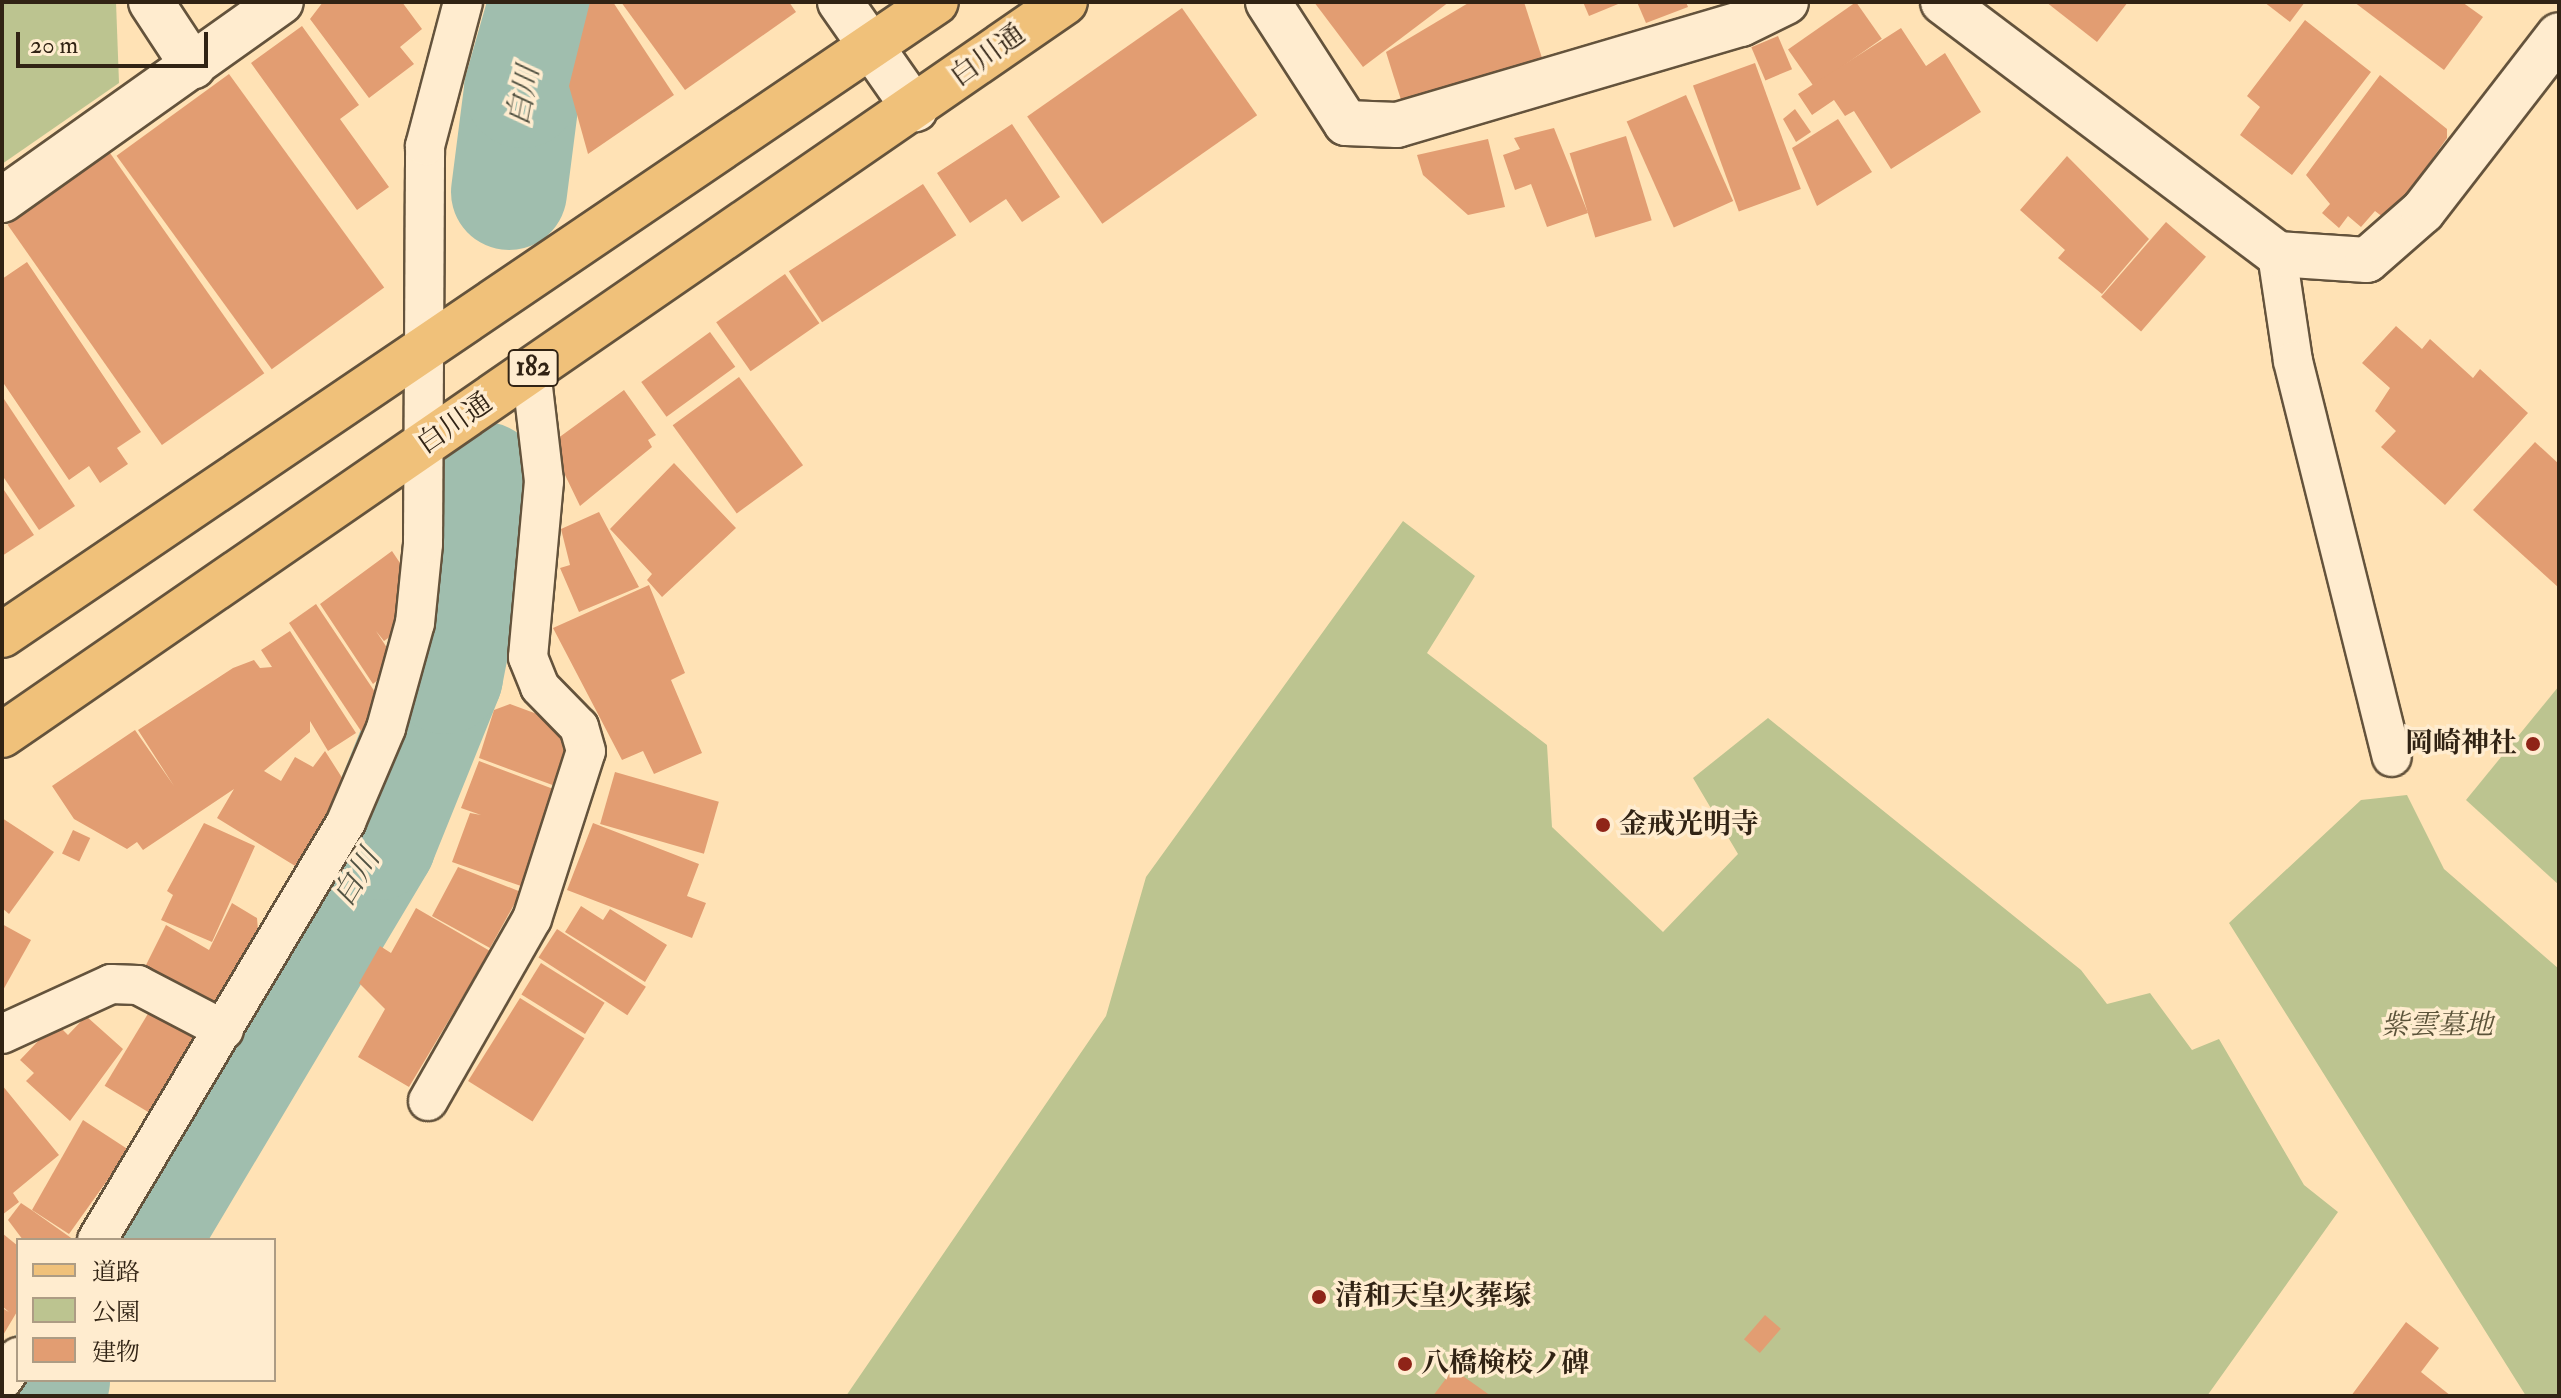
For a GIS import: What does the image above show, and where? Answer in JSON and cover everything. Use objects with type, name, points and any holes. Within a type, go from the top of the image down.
[{"type":"main road","points":[[2,635],[873,48],[936,2]]},
{"type":"main road","name":"白川通","points":[[2,734],[915,109],[1065,2]]},
{"type":"street","points":[[151,2],[193,66]]},
{"type":"street","points":[[2,200],[281,2]]},
{"type":"street","points":[[840,2],[915,109]]},
{"type":"street","points":[[1268,2],[1346,123],[1397,125],[1741,24],[1786,2]]},
{"type":"street","points":[[1943,2],[2277,254],[2367,260],[2423,211],[2559,35]]},
{"type":"lane","points":[[98,1238],[346,822],[386,728],[415,623],[423,544],[418,449],[425,146],[463,2]]},
{"type":"lane","points":[[2277,254],[2293,361],[2392,757]]},
{"type":"lane","points":[[428,1101],[532,919],[586,751],[579,727],[540,687],[528,657],[544,481],[531,370]]},
{"type":"lane","points":[[2,1034],[111,984],[138,985],[224,1030]]},
{"type":"lane","points":[[2,1381],[16,1360]]},
{"type":"green space","points":[[2,2],[116,2],[119,83],[2,164]]},
{"type":"green space","points":[[1403,521],[1475,576],[1427,653],[1547,745],[1552,827],[1663,932],[1738,854],[1693,778],[1768,718],[2081,970],[2107,1004],[2150,993],[2192,1050],[2219,1039],[2304,1185],[2338,1212],[2207,1396],[846,1396],[1106,1016],[1146,877]]},
{"type":"green space","name":"岡崎神社","points":[[2559,686],[2559,885],[2466,800]]},
{"type":"green space","name":"紫雲墓地","points":[[2407,795],[2444,869],[2559,969],[2559,1396],[2526,1396],[2229,923],[2361,800]]},
{"type":"building","points":[[323,2],[402,2],[422,29],[400,47],[414,64],[369,98],[310,19]]},
{"type":"building","points":[[590,2],[613,2],[674,95],[588,154],[569,86]]},
{"type":"building","points":[[621,2],[789,2],[796,12],[685,90]]},
{"type":"building","points":[[1314,2],[1449,2],[1363,67]]},
{"type":"building","points":[[1470,2],[1524,2],[1543,61],[1402,103],[1386,52]]},
{"type":"building","points":[[1583,2],[1623,2],[1589,16]]},
{"type":"building","points":[[1637,2],[1686,2],[1688,7],[1646,23]]},
{"type":"building","points":[[1856,2],[1882,39],[1814,86],[1788,50]]},
{"type":"building","points":[[2046,2],[2128,2],[2097,42]]},
{"type":"building","points":[[2264,2],[2305,2],[2290,22]]},
{"type":"building","points":[[2354,2],[2462,2],[2483,17],[2444,70]]},
{"type":"building","points":[[1182,8],[1257,115],[1102,224],[1027,116]]},
{"type":"building","points":[[2305,20],[2371,72],[2292,175],[2240,135],[2260,107],[2247,96]]},
{"type":"building","points":[[302,26],[359,105],[340,119],[389,187],[357,210],[251,63]]},
{"type":"building","points":[[1901,28],[1926,66],[1945,53],[1981,112],[1891,169],[1854,111],[1845,116],[1834,100],[1812,115],[1798,94]]},
{"type":"building","points":[[1778,36],[1792,69],[1765,80],[1751,47]]},
{"type":"building","points":[[1755,63],[1801,189],[1739,211],[1693,86]]},
{"type":"building","points":[[229,74],[384,288],[272,369],[117,156]]},
{"type":"building","points":[[2380,75],[2447,129],[2447,138],[2388,221],[2375,211],[2361,227],[2348,216],[2339,228],[2322,213],[2330,204],[2306,175]]},
{"type":"building","points":[[1686,95],[1733,201],[1674,227],[1627,121]]},
{"type":"building","points":[[1795,109],[1811,132],[1796,142],[1783,119]]},
{"type":"building","points":[[1838,119],[1872,172],[1817,206],[1792,148]]},
{"type":"building","points":[[1012,124],[1060,197],[1022,222],[1006,199],[970,223],[937,173]]},
{"type":"building","points":[[1554,128],[1588,213],[1547,227],[1531,184],[1515,190],[1503,155],[1520,149],[1514,138]]},
{"type":"building","points":[[1626,136],[1652,220],[1595,237],[1570,153]]},
{"type":"building","points":[[1488,139],[1505,207],[1468,215],[1423,175],[1417,155]]},
{"type":"building","points":[[110,153],[264,373],[162,445],[8,225]]},
{"type":"building","points":[[2067,156],[2149,239],[2102,294],[2058,258],[2065,250],[2020,210]]},
{"type":"building","points":[[923,184],[956,235],[822,322],[789,271]]},
{"type":"building","points":[[2166,222],[2206,257],[2141,331],[2101,297]]},
{"type":"building","points":[[27,262],[141,432],[117,448],[128,464],[100,483],[89,466],[69,480],[2,381],[2,279]]},
{"type":"building","points":[[785,274],[819,323],[751,371],[716,322]]},
{"type":"building","points":[[2396,326],[2422,349],[2430,339],[2473,378],[2480,369],[2528,413],[2445,505],[2381,447],[2396,431],[2375,411],[2390,388],[2362,363]]},
{"type":"building","points":[[710,332],[735,367],[667,417],[641,382]]},
{"type":"building","points":[[739,377],[803,465],[737,513],[673,425]]},
{"type":"building","points":[[624,390],[656,435],[648,440],[652,447],[580,506],[550,444]]},
{"type":"building","points":[[2,396],[75,506],[39,530],[2,475]]},
{"type":"building","points":[[2535,442],[2559,464],[2559,588],[2473,510]]},
{"type":"building","points":[[674,463],[736,528],[662,597],[647,580],[652,574],[610,529]]},
{"type":"building","points":[[2,487],[34,535],[2,556]]},
{"type":"building","points":[[599,512],[639,587],[579,612],[560,568],[570,565],[561,529]]},
{"type":"building","points":[[392,551],[410,578],[406,625],[384,641],[376,631],[397,663],[373,684],[320,604]]},
{"type":"building","points":[[649,585],[685,673],[671,680],[702,753],[654,774],[643,751],[622,760],[553,628]]},
{"type":"building","points":[[316,604],[383,704],[371,746],[289,623]]},
{"type":"building","points":[[290,631],[356,733],[328,751],[310,721],[310,732],[264,771],[281,781],[295,757],[313,767],[325,751],[348,787],[305,872],[217,818],[234,789],[143,850],[137,842],[127,849],[74,819],[52,786],[135,730],[174,786],[138,730],[233,668],[254,660],[260,668],[272,667],[261,650]]},
{"type":"building","points":[[510,704],[564,724],[571,751],[558,787],[479,758],[494,710]]},
{"type":"building","points":[[479,761],[556,790],[524,887],[452,862],[470,813],[481,815],[461,808]]},
{"type":"building","points":[[615,772],[719,802],[704,854],[600,824]]},
{"type":"building","points":[[2,818],[54,852],[9,914],[2,908]]},
{"type":"building","points":[[204,823],[255,846],[212,942],[161,920],[173,895],[167,891]]},
{"type":"building","points":[[593,823],[699,864],[687,896],[706,903],[692,938],[567,890]]},
{"type":"building","points":[[73,830],[90,838],[79,862],[62,854]]},
{"type":"building","points":[[458,867],[521,892],[490,948],[432,916]]},
{"type":"building","points":[[232,903],[257,918],[259,942],[223,1012],[142,973],[166,925],[209,950]]},
{"type":"building","points":[[581,906],[603,920],[610,909],[667,945],[645,982],[565,932]]},
{"type":"building","points":[[416,908],[490,951],[409,1087],[358,1057],[385,1009],[359,983],[380,946],[391,953]]},
{"type":"building","points":[[2,924],[31,940],[2,992]]},
{"type":"building","points":[[557,929],[646,987],[627,1015],[538,958]]},
{"type":"building","points":[[541,963],[605,1003],[585,1034],[521,994]]},
{"type":"building","points":[[520,998],[584,1038],[533,1121],[468,1081]]},
{"type":"building","points":[[152,1007],[203,1038],[156,1117],[105,1086]]},
{"type":"building","points":[[86,1016],[123,1049],[70,1121],[26,1081],[34,1073],[20,1060],[41,1038],[62,1029],[68,1035]]},
{"type":"building","points":[[2,1085],[59,1155],[13,1193],[19,1202],[2,1215]]},
{"type":"building","points":[[83,1120],[129,1150],[69,1234],[32,1210]]},
{"type":"building","points":[[21,1203],[71,1238],[22,1238],[8,1220]]},
{"type":"building","points":[[2,1233],[16,1244],[16,1313],[2,1337],[2,1308],[9,1312],[2,1306]]},
{"type":"building","points":[[1765,1315],[1781,1329],[1760,1353],[1744,1339]]},
{"type":"building","points":[[2406,1322],[2439,1348],[2421,1372],[2451,1396],[2351,1396]]},
{"type":"building","points":[[1453,1369],[1491,1396],[1433,1396]]},
{"type":"waterway","name":"白川","points":[[509,192],[522,90],[547,2]]},
{"type":"waterway","name":"白川","points":[[142,1238],[378,842],[445,676],[483,480]]},
{"type":"waterway","name":"白川","points":[[42,1396],[51,1382]]},
{"type":"place","name":"岡崎神社","points":[[2533,744]]},
{"type":"place","name":"金戒光明寺","points":[[1603,825]]},
{"type":"place","name":"清和天皇火葬塚","points":[[1319,1297]]},
{"type":"place","name":"八橋検校ノ碑","points":[[1405,1364]]}]
